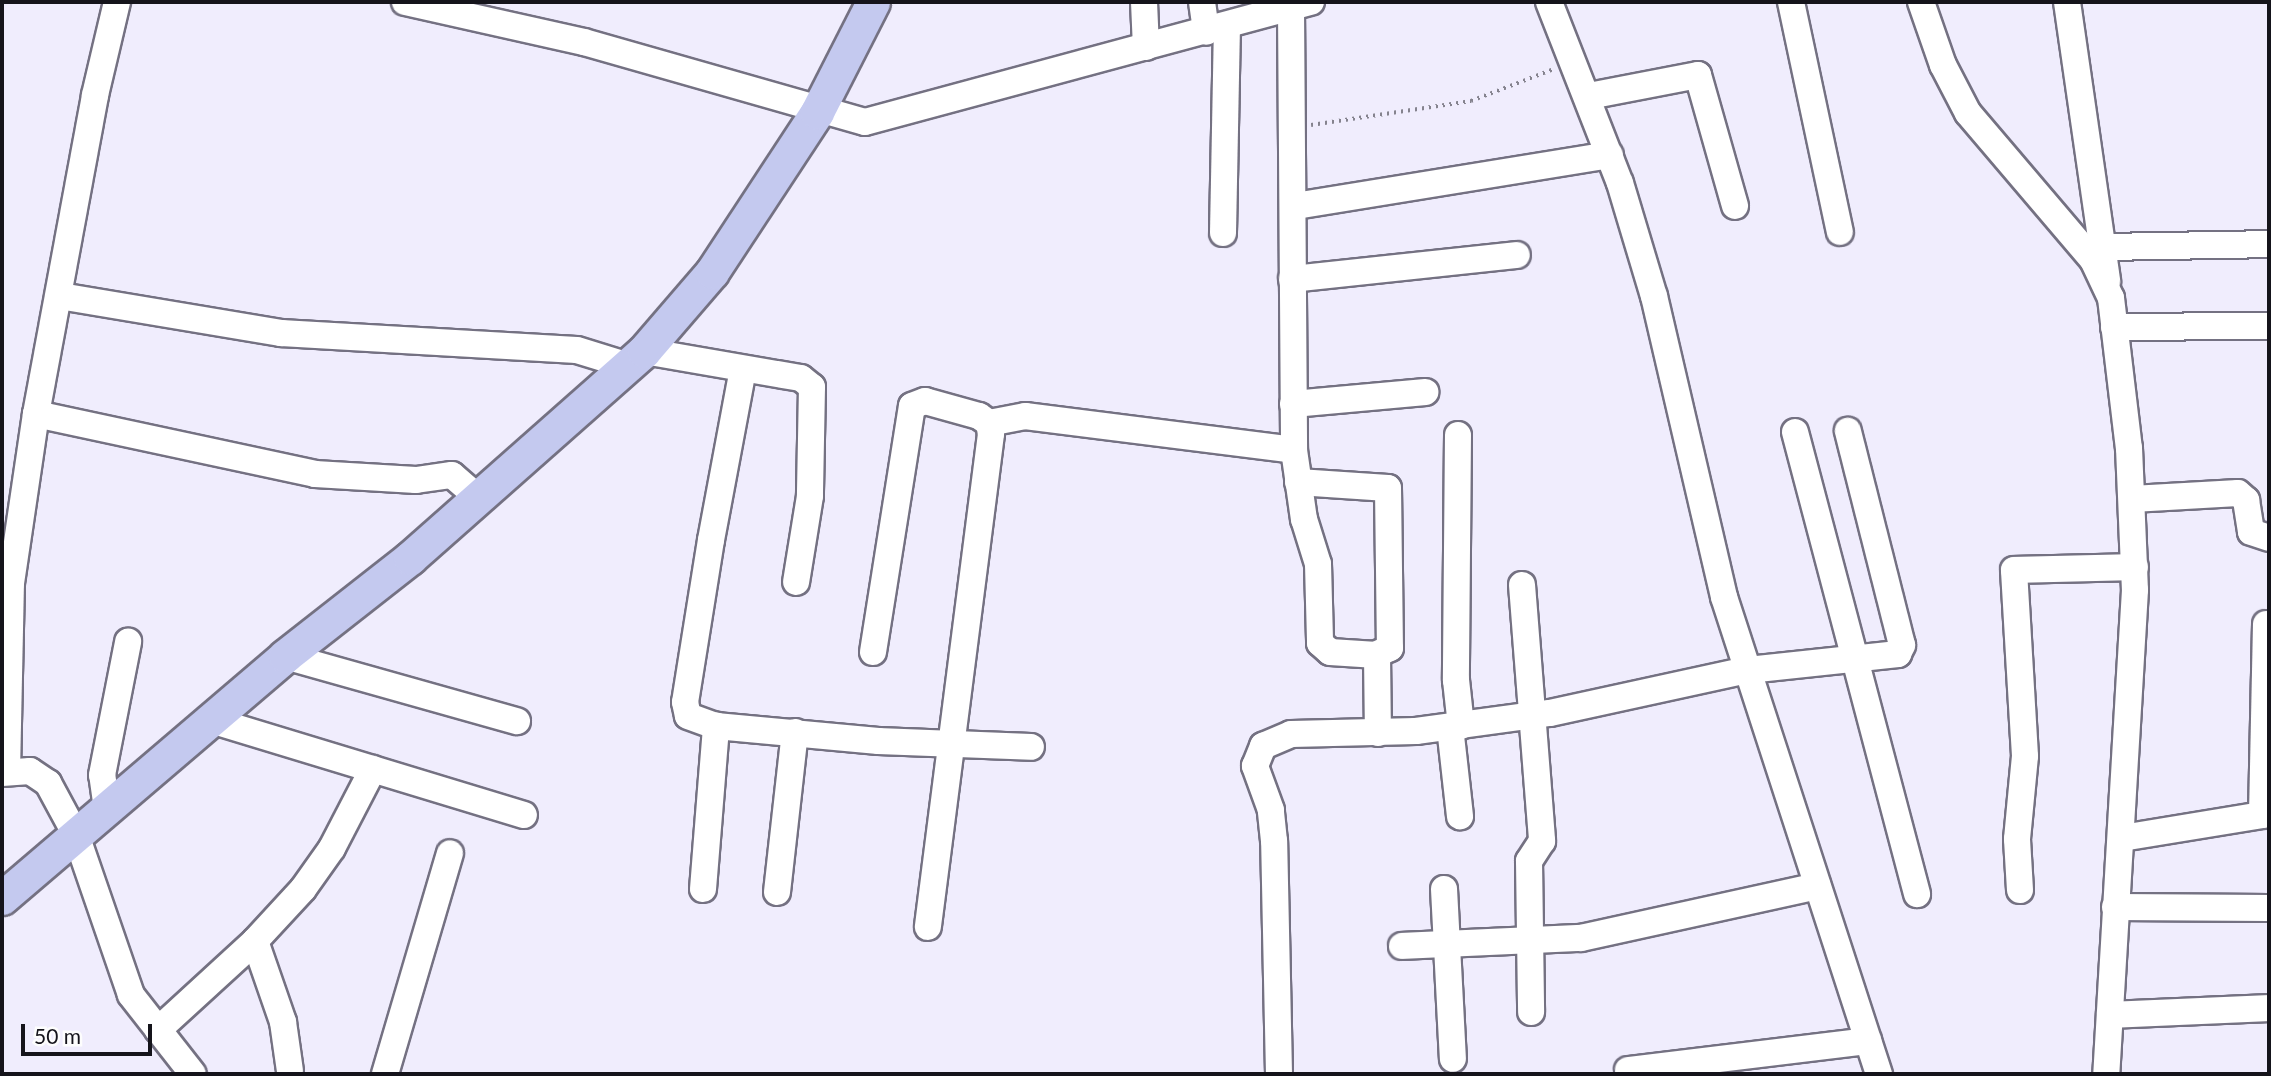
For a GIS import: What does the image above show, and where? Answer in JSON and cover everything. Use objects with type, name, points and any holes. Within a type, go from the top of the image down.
[{"type":"main road","points":[[2,898],[285,656],[410,558],[476,496],[637,359],[712,272],[817,112],[873,2]]},
{"type":"street","points":[[117,2],[95,95],[60,296],[36,414],[11,583],[4,773],[30,771],[44,778],[76,835],[122,975],[158,1030],[193,1074]]},
{"type":"street","points":[[405,2],[573,39],[817,112],[877,121],[1301,5],[1293,127],[1294,450],[1298,482],[1318,564],[1320,645],[1330,652],[1377,654],[1390,648],[1388,488],[1298,482]]},
{"type":"street","points":[[1144,2],[1146,47]]},
{"type":"street","points":[[1202,2],[1217,29],[1223,233]]},
{"type":"street","points":[[1549,2],[1611,155],[1654,296],[1724,597],[1880,1074]]},
{"type":"street","points":[[1791,2],[1840,232]]},
{"type":"street","points":[[1922,2],[1943,65],[1968,113],[2107,282]]},
{"type":"street","points":[[2067,2],[2114,327],[2132,499],[2135,567],[2122,838],[2115,908],[2106,1074]]},
{"type":"street","points":[[1589,96],[1698,75],[1735,206]]},
{"type":"street","points":[[1295,206],[1611,155]]},
{"type":"street","points":[[2104,247],[2269,244]]},
{"type":"street","points":[[1292,279],[1517,255]]},
{"type":"street","points":[[60,296],[281,333],[577,350],[801,378],[815,394],[810,496],[796,582]]},
{"type":"street","points":[[2114,327],[2269,326]]},
{"type":"street","points":[[743,369],[685,707],[691,719],[716,726],[795,733],[1031,747]]},
{"type":"street","points":[[1293,404],[1425,392]]},
{"type":"street","points":[[873,652],[912,406],[925,401],[989,423],[1025,416],[1294,450]]},
{"type":"street","points":[[36,414],[315,474],[416,480],[452,475],[476,496]]},
{"type":"street","points":[[928,927],[989,423]]},
{"type":"street","points":[[1279,1074],[1274,841],[1271,810],[1256,775],[1257,755],[1277,737],[1455,727],[1531,716],[1748,670],[1894,656],[1902,645],[1849,431]]},
{"type":"street","points":[[1795,432],[1917,894]]},
{"type":"street","points":[[1458,435],[1455,727],[1460,816]]},
{"type":"street","points":[[2132,499],[2238,493],[2246,499],[2251,532],[2269,538]]},
{"type":"street","points":[[2020,890],[2017,839],[2025,755],[2014,570],[2135,567]]},
{"type":"street","points":[[1522,585],[1542,841],[1530,861],[1531,1012]]},
{"type":"street","points":[[2122,838],[2266,814],[2266,624]]},
{"type":"street","points":[[107,808],[102,775],[128,642]]},
{"type":"street","points":[[1377,654],[1378,733]]},
{"type":"street","points":[[285,656],[517,721]]},
{"type":"street","points":[[211,720],[524,815]]},
{"type":"street","points":[[703,889],[716,726]]},
{"type":"street","points":[[777,892],[795,733]]},
{"type":"street","points":[[158,1030],[255,941],[332,848],[373,769]]},
{"type":"street","points":[[385,1074],[450,853]]},
{"type":"street","points":[[1402,946],[1531,942],[1613,933],[1817,886]]},
{"type":"street","points":[[1444,889],[1453,1059]]},
{"type":"street","points":[[2115,908],[2269,908]]},
{"type":"street","points":[[255,941],[284,1022],[290,1071]]},
{"type":"street","points":[[2110,1015],[2269,1007]]},
{"type":"street","points":[[1628,1070],[1868,1041]]},
{"type":"path","points":[[1293,127],[1471,101],[1575,61]]}]
